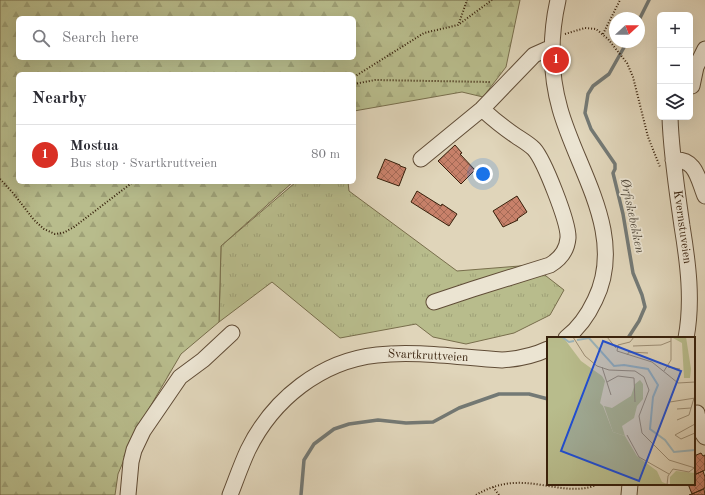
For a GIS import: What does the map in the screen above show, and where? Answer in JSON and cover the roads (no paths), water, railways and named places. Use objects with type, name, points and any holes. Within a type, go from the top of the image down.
[{"type":"street","points":[[558,0],[553,42],[554,78],[560,109],[599,215],[605,242],[606,257],[603,279],[594,304],[580,325],[567,337]]},
{"type":"street","points":[[421,159],[482,109],[534,56],[553,42]]},
{"type":"street","points":[[696,86],[696,67],[705,49]]},
{"type":"street","points":[[434,302],[473,288],[550,265],[561,257],[567,243],[568,234],[553,185],[538,156],[531,147],[482,109]]},
{"type":"street","name":"Kvernstuveien","points":[[670,120],[673,160],[688,272],[689,316],[686,337]]},
{"type":"street","points":[[673,160],[688,162],[694,169],[705,196]]},
{"type":"street","points":[[128,495],[131,462],[134,450],[143,430],[180,377],[203,360],[232,333]]},
{"type":"street","name":"Svartkruttveien","points":[[230,495],[256,436],[274,410],[305,382],[330,368],[360,357],[378,354],[412,354],[502,360],[517,359],[547,349]]},
{"type":"street","points":[[699,413],[701,431],[705,437]]},
{"type":"street","points":[[629,495],[630,485]]},
{"type":"waterway","name":"Ørfiskebekken","points":[[643,12],[649,0]]},
{"type":"waterway","name":"Ørfiskebekken","points":[[624,48],[609,74],[593,86],[588,94],[585,113],[591,129],[615,164],[613,173],[623,214],[633,273],[645,307],[639,321],[629,337]]},
{"type":"waterway","name":"Ørfiskebekken","points":[[301,495],[304,460],[314,444],[334,429],[349,424],[378,420],[406,423],[433,422],[459,408],[499,394],[529,394],[547,399]]},
{"type":"place","name":"Mostua","points":[[556,60]]}]
